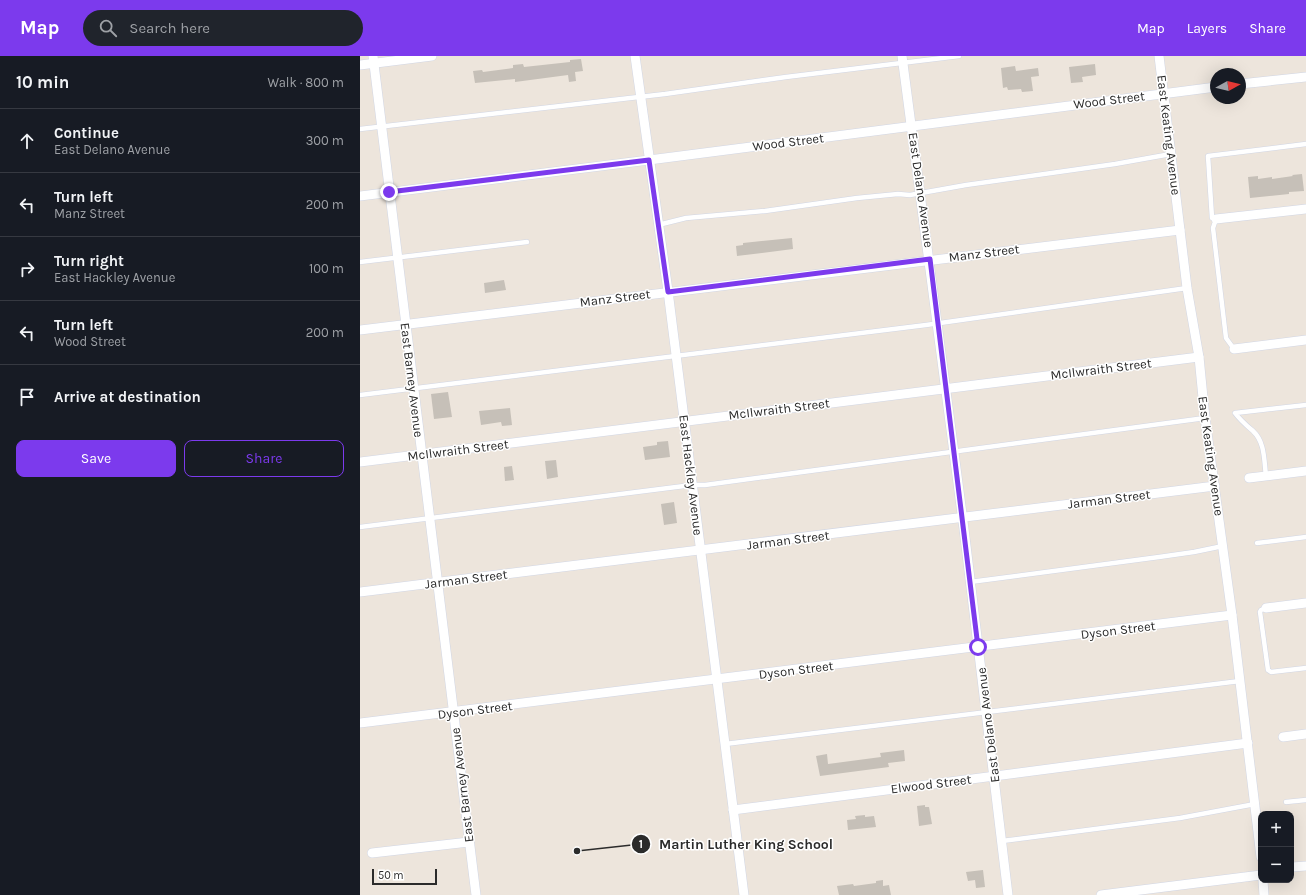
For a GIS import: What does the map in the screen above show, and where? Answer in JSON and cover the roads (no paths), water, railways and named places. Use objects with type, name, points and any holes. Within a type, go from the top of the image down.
[{"type":"street","points":[[360,65],[373,60],[432,56]]},
{"type":"street","name":"East Hackley Avenue","points":[[636,56],[668,292],[744,895]]},
{"type":"street","name":"East Keating Avenue","points":[[1159,56],[1187,288],[1199,357],[1205,418],[1232,615],[1260,847]]},
{"type":"street","name":"East Delano Avenue","points":[[903,59],[930,259],[1008,895]]},
{"type":"street","name":"East Barney Avenue","points":[[373,60],[476,895]]},
{"type":"street","points":[[1246,83],[1306,77]]},
{"type":"street","name":"Wood Street","points":[[360,196],[1210,88]]},
{"type":"street","points":[[1216,220],[1306,209]]},
{"type":"street","name":"Manz Street","points":[[360,330],[930,259],[1180,230]]},
{"type":"street","points":[[1234,348],[1306,340]]},
{"type":"street","name":"McIlwraith Street","points":[[360,462],[1199,357]]},
{"type":"street","points":[[1249,478],[1306,471]]},
{"type":"street","name":"Jarman Street","points":[[360,592],[1215,486]]},
{"type":"street","points":[[1266,608],[1306,603]]},
{"type":"street","name":"Dyson Street","points":[[360,723],[717,680],[1232,615]]},
{"type":"street","points":[[1283,737],[1306,734]]},
{"type":"street","name":"Elwood Street","points":[[733,810],[1248,743]]},
{"type":"street","points":[[372,853],[469,842]]},
{"type":"street","points":[[1294,867],[1306,866]]},
{"type":"street","points":[[1101,895],[1258,875]]},
{"type":"street","points":[[1263,883],[1264,895]]},
{"type":"lane","points":[[360,129],[641,96],[903,59],[959,56]]},
{"type":"lane","points":[[1234,348],[1226,338],[1222,315],[1212,228],[1216,220],[1212,218],[1208,156],[1306,144]]},
{"type":"lane","points":[[658,225],[686,218],[765,211],[857,198],[921,193],[966,185],[1122,163],[1171,154]]},
{"type":"lane","points":[[360,262],[527,242]]},
{"type":"lane","points":[[360,395],[938,324],[1187,288]]},
{"type":"lane","points":[[1266,476],[1262,443],[1253,431],[1241,422],[1235,413],[1306,405]]},
{"type":"lane","points":[[360,527],[713,484],[1205,418]]},
{"type":"lane","points":[[1257,543],[1306,537]]},
{"type":"lane","points":[[970,582],[1159,557],[1223,546]]},
{"type":"lane","points":[[1266,608],[1260,612],[1268,670],[1271,672],[1306,668]]},
{"type":"lane","points":[[725,744],[1240,681]]},
{"type":"lane","points":[[1286,802],[1306,800]]},
{"type":"lane","points":[[1002,842],[1180,818],[1255,804]]},
{"type":"place","name":"Martin Luther King School","points":[[577,851]]}]
